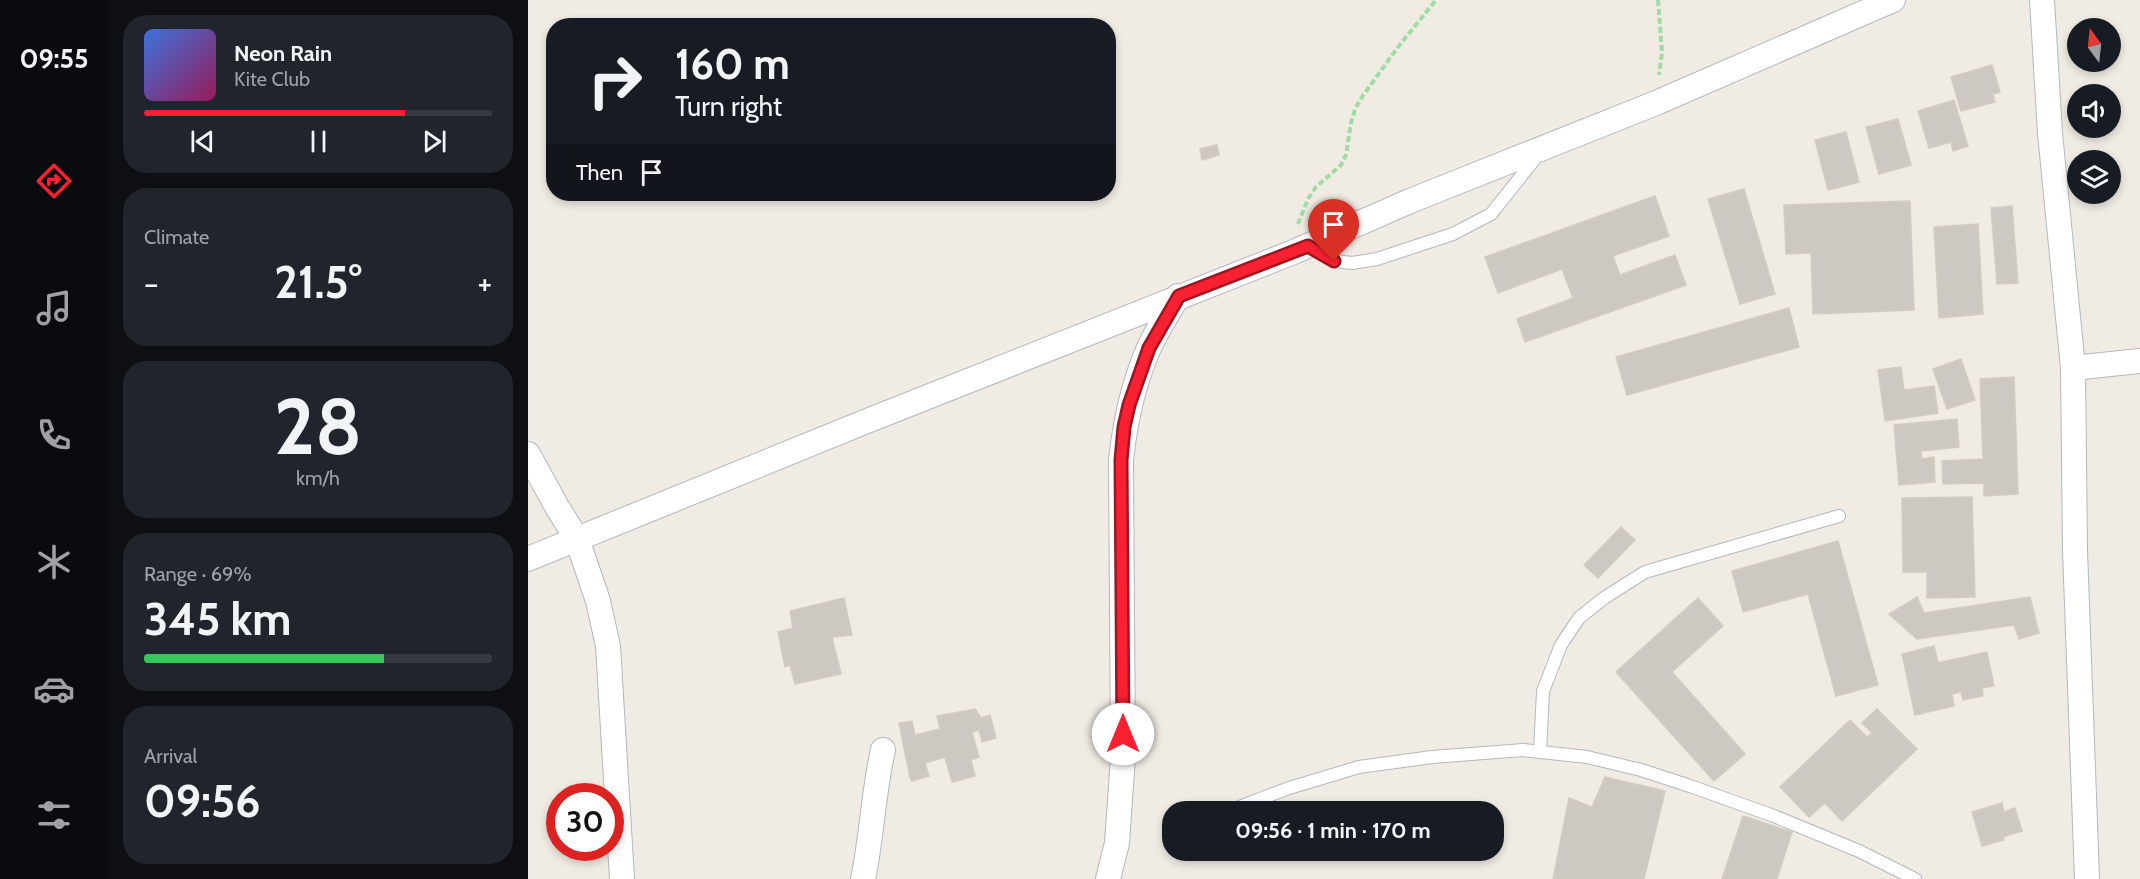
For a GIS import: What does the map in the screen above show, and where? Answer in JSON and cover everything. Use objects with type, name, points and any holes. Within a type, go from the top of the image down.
[{"type":"street","points":[[528,559],[1179,296],[1302,249],[1410,201],[1656,103],[1893,0]]},
{"type":"street","points":[[2042,0],[2050,133],[2073,368],[2074,550],[2087,879]]},
{"type":"street","points":[[1108,879],[1117,843],[1123,757],[1121,460],[1124,427],[1129,405],[1149,348],[1179,296]]},
{"type":"street","points":[[2073,368],[2140,362]]},
{"type":"street","points":[[528,454],[556,507],[577,539],[598,601],[608,646],[622,879]]},
{"type":"street","points":[[863,879],[869,848],[873,802],[883,750]]},
{"type":"lane","points":[[1302,249],[1334,261],[1352,263],[1377,259],[1453,234],[1491,214],[1520,175],[1545,148]]},
{"type":"lane","points":[[1540,752],[1543,691],[1561,645],[1579,618],[1604,598],[1645,572],[1839,516]]},
{"type":"lane","points":[[1254,801],[1288,788],[1359,767],[1432,757],[1523,750],[1540,752],[1598,760],[1641,770],[1690,786],[1774,816],[1859,851],[1915,879]]},
{"type":"path","points":[[1302,249],[1296,235],[1300,218],[1316,187],[1341,165],[1346,154],[1351,123],[1356,109],[1398,47],[1436,0]]},
{"type":"path","points":[[1656,103],[1662,52],[1658,0]]},
{"type":"building","points":[[1992,65],[2000,92],[1993,94],[1995,102],[1961,111],[1951,77]]},
{"type":"building","points":[[1954,100],[1968,146],[1953,151],[1951,142],[1929,148],[1918,111]]},
{"type":"building","points":[[1898,119],[1911,165],[1879,174],[1866,127]]},
{"type":"building","points":[[1846,132],[1859,182],[1828,190],[1815,140]]},
{"type":"building","points":[[1217,145],[1219,155],[1202,160],[1200,149]]},
{"type":"building","points":[[1744,189],[1775,294],[1740,304],[1708,199]]},
{"type":"building","points":[[1655,196],[1669,236],[1613,256],[1620,275],[1675,255],[1686,285],[1525,342],[1517,319],[1573,298],[1562,269],[1498,293],[1485,257]]},
{"type":"building","points":[[1910,201],[1914,310],[1813,314],[1811,253],[1786,254],[1784,205]]},
{"type":"building","points":[[2012,206],[2018,283],[1997,284],[1991,208]]},
{"type":"building","points":[[1978,224],[1983,314],[1939,318],[1934,227]]},
{"type":"building","points":[[1789,308],[1799,347],[1627,395],[1616,357]]},
{"type":"building","points":[[1961,359],[1975,400],[1947,409],[1933,369]]},
{"type":"building","points":[[1901,367],[1904,390],[1934,386],[1938,413],[1885,421],[1878,370]]},
{"type":"building","points":[[2014,377],[2018,494],[1984,496],[1984,483],[1943,484],[1942,461],[1983,459],[1980,379]]},
{"type":"building","points":[[1957,419],[1959,447],[1921,451],[1922,459],[1934,457],[1935,482],[1899,485],[1894,425]]},
{"type":"building","points":[[1972,497],[1975,597],[1927,598],[1927,572],[1903,572],[1902,498]]},
{"type":"building","points":[[1621,527],[1635,540],[1598,578],[1584,565]]},
{"type":"building","points":[[1838,541],[1878,685],[1836,696],[1808,594],[1743,612],[1732,571]]},
{"type":"building","points":[[1917,597],[1924,613],[2030,597],[2039,633],[2019,639],[2014,625],[1917,639],[1889,614]]},
{"type":"building","points":[[844,598],[852,635],[832,637],[841,674],[795,684],[790,665],[785,667],[778,632],[793,628],[790,611]]},
{"type":"building","points":[[1698,598],[1723,626],[1672,672],[1745,754],[1714,781],[1616,672]]},
{"type":"building","points":[[1934,646],[1938,663],[1987,652],[1994,686],[1982,688],[1983,696],[1963,700],[1961,692],[1952,694],[1954,706],[1915,715],[1902,654]]},
{"type":"building","points":[[975,709],[981,718],[990,715],[996,738],[982,742],[979,730],[972,732],[979,757],[971,760],[975,776],[952,782],[945,757],[925,763],[929,776],[912,781],[899,723],[912,721],[915,735],[940,729],[937,716]]},
{"type":"building","points":[[1877,709],[1917,749],[1842,821],[1825,803],[1809,817],[1780,787],[1850,720],[1867,737],[1872,733],[1862,723]]},
{"type":"building","points":[[1605,777],[1665,791],[1644,879],[1553,879],[1569,798],[1592,807]]},
{"type":"building","points":[[2002,803],[2004,812],[2015,808],[2022,831],[2003,837],[2004,840],[1982,846],[1972,812]]},
{"type":"building","points":[[1743,816],[1792,832],[1777,879],[1722,879]]},
{"type":"route","points":[[1123,734],[1121,460],[1129,405],[1149,348],[1179,296],[1308,246],[1334,261]]}]
